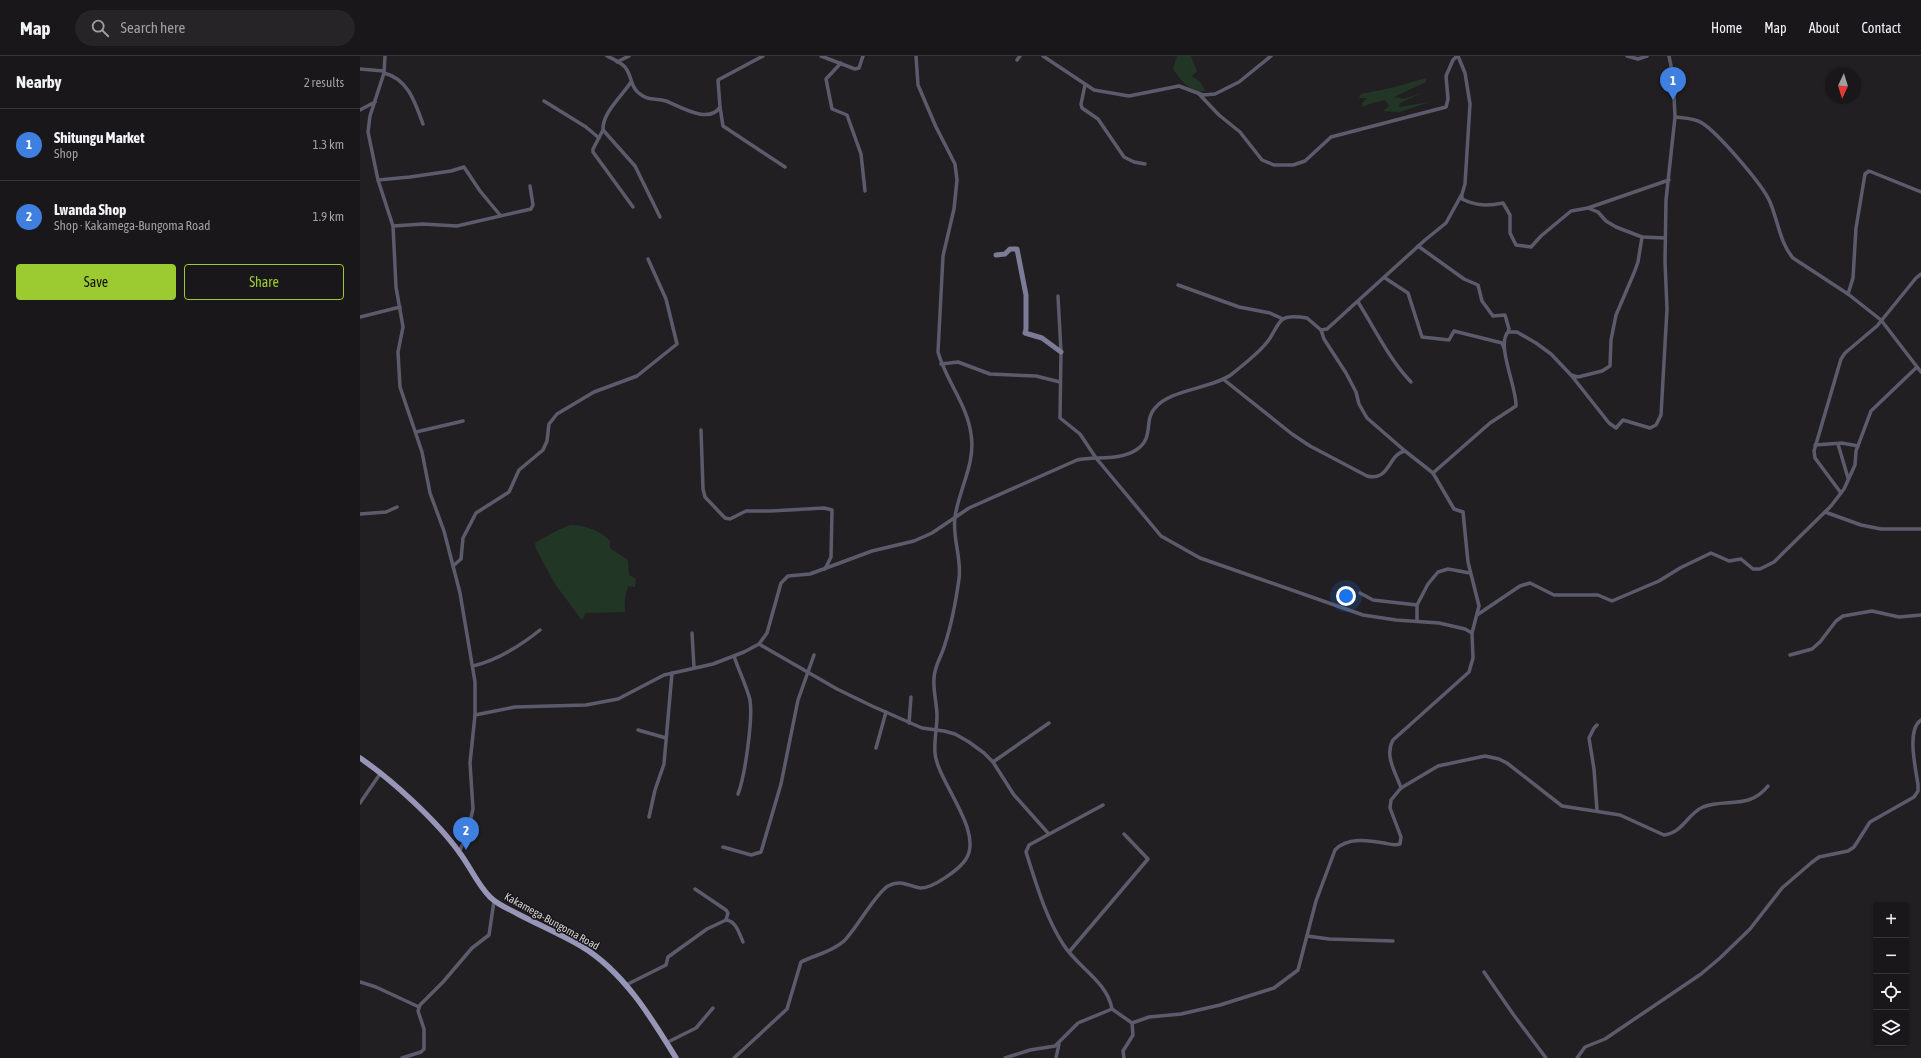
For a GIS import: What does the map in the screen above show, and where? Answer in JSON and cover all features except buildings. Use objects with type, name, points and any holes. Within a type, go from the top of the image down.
[{"type":"main road","name":"Kakamega-Bungoma Road","points":[[360,758],[380,774],[428,818],[459,852],[481,885],[494,900],[582,946],[597,957],[626,985],[676,1058]]},
{"type":"street","points":[[385,56],[384,72],[370,116],[368,132],[378,180],[393,226],[396,287],[402,327],[398,352],[400,387],[416,432],[430,493],[444,531],[460,593],[473,666],[475,715],[470,763],[472,818],[459,852]]},
{"type":"street","points":[[607,56],[627,70],[635,90],[647,99],[665,101],[692,114],[711,113],[720,106]]},
{"type":"street","points":[[616,62],[629,56]]},
{"type":"street","points":[[763,56],[718,80],[723,126],[785,167]]},
{"type":"street","points":[[821,56],[858,69],[861,65],[862,56]]},
{"type":"street","points":[[734,1058],[787,1009],[801,962],[825,952],[842,942],[886,887],[899,883],[906,883],[920,888],[928,887],[958,869],[966,859],[970,844],[969,836],[955,798],[942,775],[936,758],[937,718],[934,678],[936,666],[946,643],[959,579],[960,560],[955,539],[955,517],[961,490],[972,454],[971,434],[964,410],[942,364],[938,352],[940,327],[940,279],[943,256],[954,208],[957,180],[955,164],[936,127],[918,85],[916,56]]},
{"type":"street","points":[[1017,60],[1020,56]]},
{"type":"street","points":[[1043,56],[1094,90],[1129,96],[1179,86],[1198,93],[1215,94],[1239,82],[1271,56]]},
{"type":"street","points":[[1198,93],[1219,116],[1240,132],[1262,160],[1274,165],[1293,165],[1310,157],[1331,137],[1446,107],[1448,99],[1446,78],[1453,60],[1457,56],[1465,73],[1470,104],[1465,184],[1462,194],[1446,223],[1418,246],[1385,278],[1331,326],[1324,331],[1321,330]]},
{"type":"street","points":[[1627,56],[1638,59],[1647,56]]},
{"type":"street","points":[[1508,332],[1517,332],[1551,354],[1571,375],[1609,423],[1616,428],[1623,420],[1650,428],[1656,425],[1661,415],[1667,309],[1665,238],[1675,118],[1673,76],[1670,56]]},
{"type":"street","points":[[841,63],[826,79],[832,109],[847,115],[861,154],[865,191]]},
{"type":"street","points":[[360,69],[384,72],[406,86],[414,98],[423,124]]},
{"type":"street","points":[[631,82],[607,116],[604,124],[604,130],[598,138],[593,152],[633,208]]},
{"type":"street","points":[[1085,85],[1081,104],[1082,108],[1098,119],[1124,156],[1134,162],[1145,164]]},
{"type":"street","points":[[544,101],[586,127],[598,138]]},
{"type":"street","points":[[360,110],[375,102]]},
{"type":"street","points":[[1675,118],[1698,121],[1715,135],[1756,179],[1767,196],[1779,225],[1782,241],[1788,253],[1793,258],[1848,294],[1881,320],[1921,372]]},
{"type":"street","points":[[604,130],[634,166],[660,217]]},
{"type":"street","points":[[378,180],[452,171],[464,167],[480,191],[500,215]]},
{"type":"street","points":[[1848,294],[1852,278],[1856,228],[1865,174],[1869,171],[1921,192]]},
{"type":"street","points":[[1462,194],[1462,199],[1471,204],[1489,206],[1503,203],[1510,215],[1510,233],[1516,245],[1531,247],[1568,213],[1588,208],[1669,180]]},
{"type":"street","points":[[393,226],[423,224],[457,226],[531,209],[533,205],[530,186]]},
{"type":"street","points":[[1588,208],[1598,212],[1611,225],[1642,237],[1665,238]]},
{"type":"street","points":[[1571,375],[1578,377],[1602,371],[1610,366],[1611,340],[1616,315],[1638,262],[1642,237]]},
{"type":"street","points":[[1418,246],[1464,280],[1478,285],[1482,301],[1493,316],[1505,315],[1509,329],[1505,337],[1505,351]]},
{"type":"street","points":[[996,255],[1005,254],[1010,249],[1017,249],[1026,295],[1025,333],[1042,338],[1061,352]]},
{"type":"street","points":[[453,566],[461,559],[463,538],[476,513],[509,492],[519,470],[543,450],[547,441],[549,424],[557,414],[594,392],[637,376],[677,344],[666,299],[648,259]]},
{"type":"street","points":[[1841,493],[1815,458],[1815,445],[1841,359],[1881,320],[1921,274]]},
{"type":"street","points":[[1385,278],[1408,293],[1416,312],[1422,337],[1449,340],[1454,331],[1502,343],[1516,395],[1516,406],[1490,423],[1433,473]]},
{"type":"street","points":[[1178,285],[1239,307],[1270,313],[1283,319]]},
{"type":"street","points":[[1058,296],[1061,352],[1060,418],[1080,434],[1096,458],[1161,536],[1200,558],[1363,615],[1454,626],[1472,633]]},
{"type":"street","points":[[1358,302],[1380,337],[1388,353],[1400,371],[1411,382]]},
{"type":"street","points":[[360,317],[400,307]]},
{"type":"street","points":[[475,715],[515,708],[586,704],[618,699],[646,684],[672,673],[713,664],[734,656],[758,644],[767,633],[781,583],[788,576],[810,574],[872,551],[914,541],[932,534],[969,508],[1077,460],[1117,457],[1137,450],[1148,436],[1150,417],[1155,408],[1172,397],[1223,379],[1231,374],[1268,342],[1283,319],[1288,317],[1307,318],[1321,330],[1324,339],[1346,373],[1356,392],[1358,404],[1367,418],[1433,473],[1454,510],[1463,512],[1470,573],[1479,606],[1472,633],[1473,658],[1469,672],[1393,740],[1389,746],[1390,757],[1401,788]]},
{"type":"street","points":[[942,364],[958,362],[990,374],[1036,376],[1060,382]]},
{"type":"street","points":[[1477,615],[1520,586],[1530,583],[1554,595],[1598,595],[1612,601],[1659,581],[1680,568],[1711,553],[1729,561],[1741,559],[1753,569],[1760,569],[1774,562],[1825,512],[1841,493],[1855,465],[1858,446],[1871,411],[1917,367]]},
{"type":"street","points":[[1223,379],[1298,438],[1366,476],[1372,477],[1383,474],[1395,457],[1401,452],[1405,451]]},
{"type":"street","points":[[416,432],[463,421]]},
{"type":"street","points":[[701,430],[703,489],[705,496],[725,518],[730,519],[746,511],[824,508],[832,510],[831,557],[825,569]]},
{"type":"street","points":[[1815,445],[1838,444],[1858,446]]},
{"type":"street","points":[[1838,444],[1848,481]]},
{"type":"street","points":[[360,514],[386,512],[397,507]]},
{"type":"street","points":[[1825,512],[1861,525],[1881,529],[1921,529]]},
{"type":"street","points":[[1417,621],[1417,605],[1428,584],[1440,571],[1456,570],[1470,573]]},
{"type":"street","points":[[1360,593],[1372,600],[1417,605]]},
{"type":"street","points":[[1790,655],[1816,646],[1836,621],[1843,616],[1872,611],[1899,616],[1921,615]]},
{"type":"street","points":[[473,666],[506,653],[540,630]]},
{"type":"street","points":[[692,633],[694,667]]},
{"type":"street","points":[[758,644],[837,689],[909,723],[922,728],[950,732],[962,738],[977,748],[993,762],[1014,795],[1048,833]]},
{"type":"street","points":[[723,847],[751,855],[757,855],[761,852],[781,784],[791,729],[807,672],[810,669],[814,655]]},
{"type":"street","points":[[734,656],[750,700],[750,719],[742,782],[738,794]]},
{"type":"street","points":[[649,817],[655,790],[664,764],[672,673]]},
{"type":"street","points":[[909,723],[911,697]]},
{"type":"street","points":[[876,748],[886,712]]},
{"type":"street","points":[[1577,1058],[1584,1047],[1605,1040],[1720,958],[1750,929],[1782,888],[1819,857],[1840,853],[1854,848],[1870,822],[1914,797],[1918,791],[1918,785],[1912,745],[1915,727],[1921,720]]},
{"type":"street","points":[[993,762],[1049,723]]},
{"type":"street","points":[[1597,726],[1588,738],[1594,769],[1597,810]]},
{"type":"street","points":[[638,730],[666,738]]},
{"type":"street","points":[[1132,1023],[1149,1017],[1181,1014],[1220,1005],[1274,988],[1298,970],[1316,901],[1331,858],[1338,847],[1362,840],[1394,845],[1400,844],[1401,837],[1390,808],[1391,800],[1401,788],[1438,766],[1446,763],[1485,756],[1493,757],[1507,763],[1562,806],[1620,814],[1664,835],[1678,830],[1694,812],[1702,808],[1714,804],[1731,804],[1748,801],[1758,797],[1768,786]]},
{"type":"street","points":[[360,803],[380,774]]},
{"type":"street","points":[[1103,805],[1048,833],[1029,845],[1026,852],[1043,905],[1063,945],[1102,986],[1109,996],[1112,1009],[1132,1023]]},
{"type":"street","points":[[1069,952],[1148,859],[1148,856],[1124,834]]},
{"type":"street","points":[[695,890],[726,910],[728,917],[726,920]]},
{"type":"street","points":[[419,1008],[452,973],[472,948],[489,935],[494,900]]},
{"type":"street","points":[[626,985],[666,965],[668,957],[707,929],[726,920],[731,921],[736,926],[743,942]]},
{"type":"street","points":[[1307,936],[1330,939],[1393,941]]},
{"type":"street","points":[[1484,972],[1546,1058]]},
{"type":"street","points":[[360,982],[376,986],[419,1008]]},
{"type":"street","points":[[402,1058],[421,1052],[424,1049],[425,1036],[419,1008]]},
{"type":"street","points":[[666,1043],[696,1028],[714,1008]]},
{"type":"street","points":[[1056,1058],[1059,1044],[1078,1023],[1112,1009]]},
{"type":"street","points":[[1124,1058],[1123,1051],[1133,1035],[1132,1023]]},
{"type":"street","points":[[1005,1058],[1030,1050],[1059,1044]]},
{"type":"green space","points":[[1177,56],[1191,56],[1197,71],[1192,76],[1201,83],[1205,91],[1190,88],[1179,77],[1173,69]]},
{"type":"green space","points":[[1426,78],[1426,82],[1394,97],[1404,99],[1424,92],[1400,103],[1399,107],[1430,102],[1400,112],[1383,111],[1389,106],[1385,100],[1363,107],[1362,103],[1367,98],[1359,98],[1361,94],[1391,88]]},
{"type":"green space","points":[[570,525],[586,527],[607,537],[610,541],[610,548],[628,560],[629,575],[636,579],[635,587],[628,586],[625,599],[625,612],[585,613],[583,619],[581,619],[555,584],[536,549],[535,543]]},
{"type":"place","name":"Shitungu Market","points":[[1673,100]]},
{"type":"place","name":"Lwanda Shop","points":[[466,850]]}]
